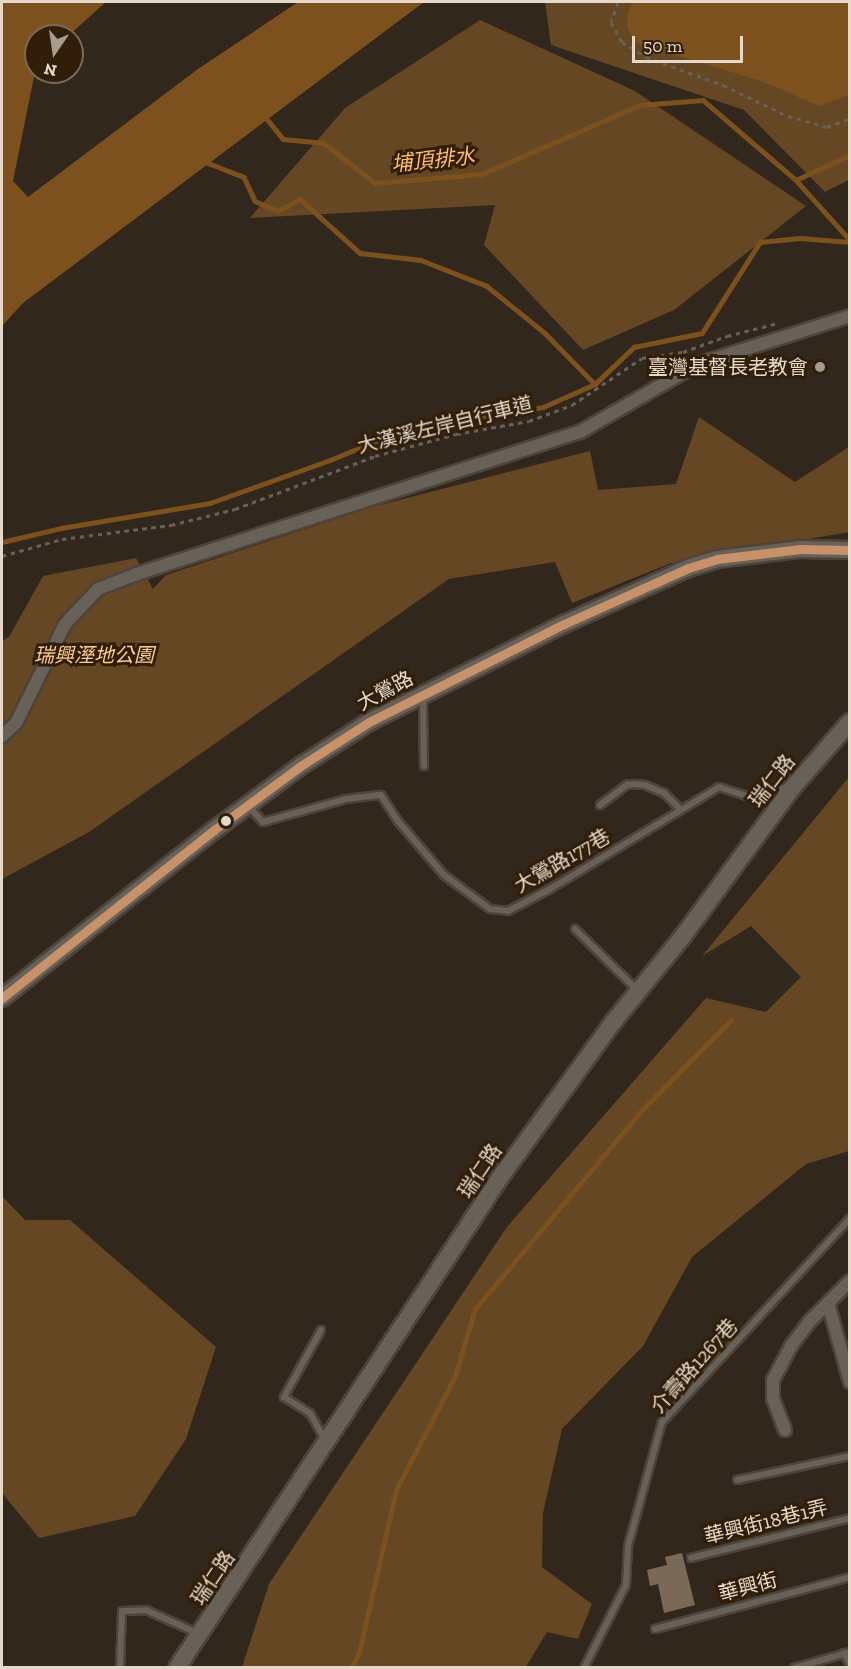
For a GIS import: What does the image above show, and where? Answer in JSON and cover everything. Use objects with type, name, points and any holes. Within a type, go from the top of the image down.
[{"type":"street","points":[[2,736],[16,723],[65,624],[98,589],[158,567],[580,432],[698,364],[849,316]]},
{"type":"street","name":"大鶯路","points":[[2,998],[126,898],[248,805],[369,722],[564,624],[688,568],[717,559],[800,549],[849,550]]},
{"type":"street","name":"瑞仁路","points":[[177,1668],[501,1176],[793,787],[849,722]]},
{"type":"street","points":[[784,1430],[772,1399],[773,1380],[791,1346],[849,1281]]},
{"type":"street","points":[[828,1303],[849,1382]]},
{"type":"lane","points":[[423,694],[424,766]]},
{"type":"lane","points":[[600,805],[627,785],[634,784],[645,785],[664,793],[681,810]]},
{"type":"lane","name":"大鶯路177巷","points":[[248,805],[263,822],[346,799],[381,795],[397,820],[444,875],[490,909],[508,910],[550,889],[719,787],[746,796],[793,787]]},
{"type":"lane","points":[[575,929],[639,991]]},
{"type":"lane","name":"介壽路1267巷","points":[[584,1668],[626,1585],[628,1546],[662,1422],[849,1218]]},
{"type":"lane","points":[[321,1330],[284,1398],[310,1413],[326,1443]]},
{"type":"lane","points":[[737,1480],[849,1456]]},
{"type":"lane","name":"華興街18巷1弄","points":[[691,1558],[849,1518]]},
{"type":"lane","name":"華興街","points":[[655,1629],[849,1577]]},
{"type":"lane","points":[[120,1668],[122,1611],[146,1610],[200,1635]]},
{"type":"lane","points":[[794,1668],[847,1653],[849,1665]]},
{"type":"path","points":[[618,2],[611,22],[622,42],[646,57],[723,85],[788,116],[827,127],[849,118]]},
{"type":"path","name":"大漢溪左岸自行車道","points":[[2,556],[62,539],[171,525],[235,509],[375,456],[456,434],[529,421],[572,405],[642,358],[683,352],[727,336],[780,323]]},
{"type":"green space","points":[[545,2],[849,2],[849,180],[825,192],[744,110],[551,45]]},
{"type":"green space","points":[[480,20],[635,91],[806,206],[674,310],[583,350],[484,245],[495,205],[250,218],[345,108]]},
{"type":"green space","name":"瑞興溼地公園","points":[[699,417],[795,482],[849,447],[849,532],[671,563],[572,603],[555,562],[449,579],[89,832],[2,879],[2,641],[9,637],[43,576],[136,558],[153,589],[166,575],[372,507],[590,451],[598,490],[676,484]]},
{"type":"green space","points":[[849,777],[849,1151],[806,1164],[692,1257],[643,1346],[562,1429],[543,1513],[542,1567],[592,1604],[578,1639],[547,1632],[526,1667],[242,1667],[269,1584],[507,1227],[706,998],[766,1012],[801,977],[751,926],[702,956]]},
{"type":"green space","points":[[2,1196],[25,1220],[70,1220],[216,1347],[186,1439],[135,1516],[39,1538],[2,1493]]},
{"type":"shaded area","points":[[2,2],[106,2],[81,24],[24,24],[24,84],[33,84],[13,181],[28,197],[198,69],[298,2],[424,2],[23,303],[2,326]]},
{"type":"shaded area","points":[[633,2],[849,2],[849,95],[819,106],[764,82],[634,42],[627,27],[628,12]]},
{"type":"building","points":[[682,1553],[695,1605],[664,1613],[658,1584],[650,1586],[647,1570],[667,1565],[665,1557]]},
{"type":"waterway","name":"埔頂排水","points":[[263,114],[283,139],[324,143],[375,183],[482,174],[640,105],[703,100],[796,180],[850,240]]},
{"type":"waterway","points":[[796,180],[850,155]]},
{"type":"waterway","points":[[203,161],[244,177],[255,201],[278,211],[300,199],[360,253],[421,260],[487,286],[545,333],[595,384]]},
{"type":"waterway","points":[[2,542],[61,528],[210,503],[330,460],[408,428],[543,407],[595,384],[634,347],[702,333],[760,242],[800,238],[850,242]]},
{"type":"waterway","points":[[351,1668],[359,1653],[396,1490],[455,1376],[475,1309],[643,1109],[731,1020]]},
{"type":"transit line","points":[[2,998],[214,830],[302,765],[369,722],[564,624],[688,568],[717,559],[800,549],[850,550]]},
{"type":"place","name":"臺灣基督長老教會","points":[[820,367]]}]
